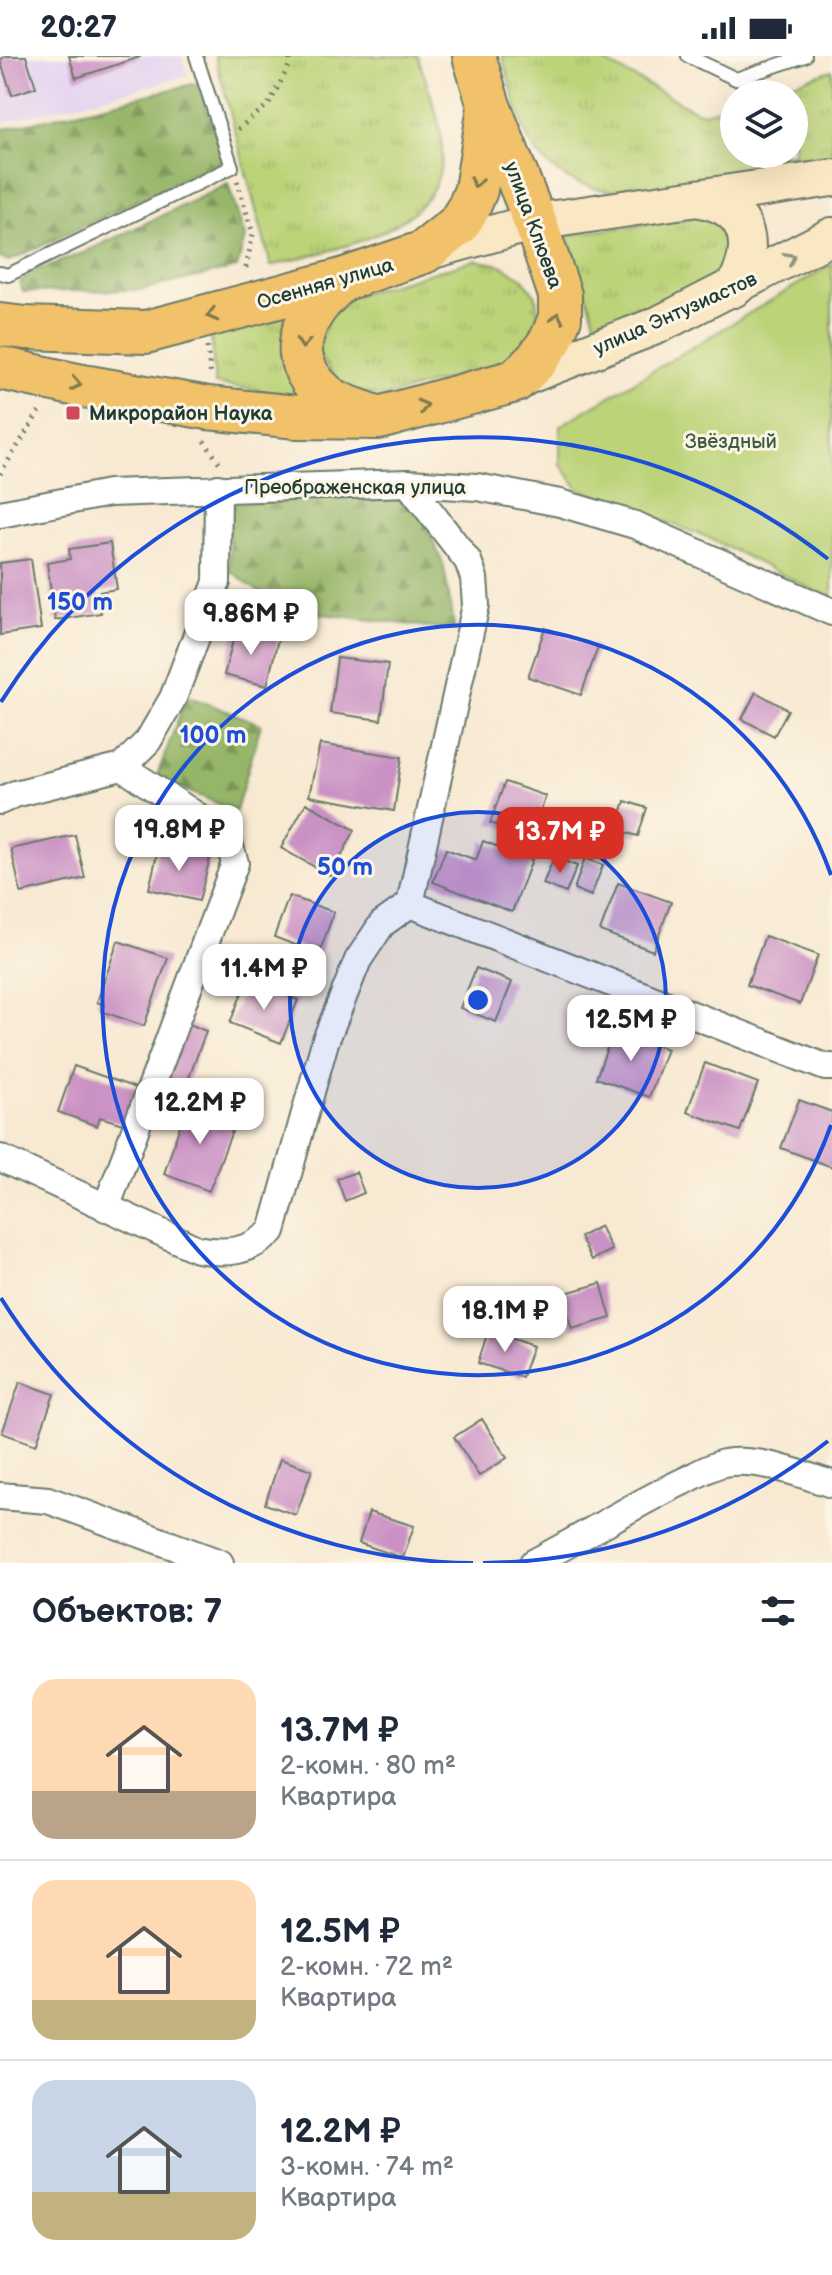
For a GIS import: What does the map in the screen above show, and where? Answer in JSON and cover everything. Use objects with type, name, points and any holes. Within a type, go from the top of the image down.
[{"type":"main road","name":"улица Клюева","points":[[474,56],[489,106],[560,295],[560,318],[551,340],[536,361],[515,381]]},
{"type":"main road","name":"улица Клюева","points":[[424,252],[458,225],[469,207],[476,190],[489,106]]},
{"type":"main road","points":[[701,199],[832,178]]},
{"type":"main road","name":"Осенняя улица","points":[[0,325],[146,332],[342,280],[424,252],[535,222],[701,199]]},
{"type":"main road","points":[[701,199],[719,202],[733,213],[747,232],[748,257],[733,289]]},
{"type":"main road","name":"улица Энтузиастов","points":[[515,381],[658,325],[832,236]]},
{"type":"main road","points":[[342,280],[321,298],[307,318],[301,356],[326,395],[379,418]]},
{"type":"main road","points":[[0,368],[208,408],[297,417],[379,418],[515,381]]},
{"type":"street","name":"Преображенская улица","points":[[0,514],[109,493],[408,483],[477,487],[560,503],[635,525],[832,612]]},
{"type":"street","points":[[0,1158],[197,1249],[224,1253],[244,1251],[261,1242],[272,1231],[325,1042],[358,960],[382,924],[410,904],[476,605],[474,578],[468,561],[408,483]]},
{"type":"street","points":[[0,801],[15,794],[122,767],[148,741],[173,698],[217,582],[218,488]]},
{"type":"street","points":[[106,1208],[235,863],[229,843],[217,829],[122,767]]},
{"type":"street","points":[[410,904],[825,1067],[832,1067]]},
{"type":"street","points":[[533,1563],[577,1541],[650,1497],[722,1463],[750,1463],[779,1468],[832,1484]]},
{"type":"street","points":[[0,1496],[48,1500],[220,1563]]},
{"type":"lane","points":[[0,273],[8,275],[232,167],[196,56]]},
{"type":"lane","points":[[688,56],[736,79],[805,56]]},
{"type":"path","points":[[244,277],[253,234],[232,167],[236,131],[269,104],[290,64],[290,56]]},
{"type":"path","points":[[206,334],[211,385]]},
{"type":"path","points":[[0,474],[39,412]]},
{"type":"shaded area","points":[[0,56],[181,56],[188,76],[0,123]]},
{"type":"green space","points":[[215,56],[418,56],[437,116],[442,152],[437,180],[424,202],[404,220],[379,233],[323,253],[271,266]]},
{"type":"green space","points":[[502,56],[594,56],[696,111],[705,113],[720,108],[720,168],[808,168],[808,80],[802,80],[832,70],[832,165],[672,189],[621,192],[596,189],[573,181],[552,168],[534,149],[520,118]]},
{"type":"green space","points":[[198,83],[224,160],[9,261],[0,258],[0,130]]},
{"type":"green space","points":[[228,184],[245,237],[237,268],[140,290],[23,292],[20,283],[29,273],[83,253]]},
{"type":"green space","points":[[696,217],[716,223],[728,235],[731,255],[721,274],[599,334],[568,235]]},
{"type":"green space","points":[[475,260],[501,265],[522,278],[536,296],[538,318],[530,340],[515,360],[384,397],[342,387],[318,354],[327,316],[343,299]]},
{"type":"green space","name":"Звёздный","points":[[832,264],[832,600],[707,537],[579,489],[560,464],[560,426]]},
{"type":"green space","points":[[291,312],[306,398],[215,384],[211,337]]},
{"type":"green space","points":[[411,493],[443,563],[455,630],[282,609],[229,570],[229,504],[319,494]]},
{"type":"green space","points":[[187,696],[261,724],[236,811],[156,778]]},
{"type":"building","points":[[6,56],[26,56],[36,87],[12,95],[0,60]]},
{"type":"building","points":[[69,56],[140,56],[140,57],[76,78]]},
{"type":"building","points":[[110,543],[117,589],[98,592],[101,613],[55,620],[47,563],[70,559],[69,549]]},
{"type":"building","points":[[31,559],[41,629],[0,635],[0,563]]},
{"type":"building","points":[[545,628],[598,647],[581,695],[528,677]]},
{"type":"building","points":[[236,629],[278,639],[267,686],[224,675]]},
{"type":"building","points":[[337,658],[388,664],[381,720],[330,713]]},
{"type":"building","points":[[756,692],[788,710],[774,736],[742,719]]},
{"type":"building","points":[[320,744],[402,757],[394,811],[309,796]]},
{"type":"building","points":[[505,782],[546,796],[531,837],[490,823]]},
{"type":"building","points":[[625,801],[647,808],[638,836],[616,830]]},
{"type":"building","points":[[306,803],[355,830],[331,876],[281,848]]},
{"type":"building","points":[[75,835],[85,878],[21,893],[11,849]]},
{"type":"building","points":[[483,841],[532,860],[512,912],[433,882],[446,849],[476,860]]},
{"type":"building","points":[[159,846],[210,858],[199,901],[149,889]]},
{"type":"building","points":[[554,857],[577,866],[566,893],[543,884]]},
{"type":"building","points":[[585,858],[603,865],[591,896],[574,889]]},
{"type":"building","points":[[618,883],[671,902],[653,951],[600,931]]},
{"type":"building","points":[[289,896],[334,912],[319,954],[274,937]]},
{"type":"building","points":[[765,936],[818,955],[800,1004],[747,985]]},
{"type":"building","points":[[118,941],[168,958],[144,1026],[101,1011],[104,1005],[97,1002]]},
{"type":"building","points":[[476,968],[512,982],[496,1022],[460,1008]]},
{"type":"building","points":[[247,980],[298,1000],[281,1043],[230,1023]]},
{"type":"building","points":[[187,1023],[206,1031],[186,1086],[166,1078]]},
{"type":"building","points":[[614,1029],[667,1049],[649,1097],[596,1078]]},
{"type":"building","points":[[705,1063],[758,1083],[740,1131],[687,1112]]},
{"type":"building","points":[[74,1066],[136,1088],[123,1124],[100,1117],[97,1126],[58,1112]]},
{"type":"building","points":[[799,1100],[832,1112],[832,1167],[781,1148]]},
{"type":"building","points":[[188,1101],[237,1118],[209,1191],[164,1174]]},
{"type":"building","points":[[356,1172],[364,1193],[345,1201],[337,1179]]},
{"type":"building","points":[[600,1226],[612,1250],[592,1260],[580,1237]]},
{"type":"building","points":[[601,1283],[611,1318],[572,1329],[562,1294]]},
{"type":"building","points":[[488,1331],[533,1346],[522,1377],[478,1363]]},
{"type":"building","points":[[20,1382],[54,1394],[36,1445],[2,1433]]},
{"type":"building","points":[[482,1419],[507,1458],[479,1476],[454,1437]]},
{"type":"building","points":[[280,1459],[312,1470],[296,1515],[265,1504]]},
{"type":"building","points":[[369,1512],[414,1526],[403,1558],[359,1543]]},
{"type":"place","name":"Микрорайон Наука","points":[[73,413]]}]
